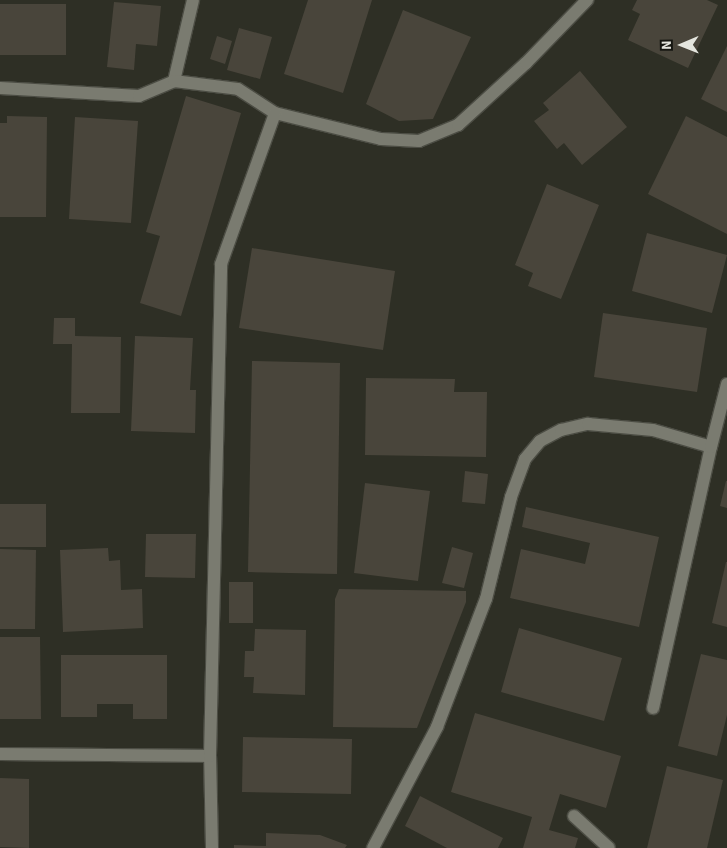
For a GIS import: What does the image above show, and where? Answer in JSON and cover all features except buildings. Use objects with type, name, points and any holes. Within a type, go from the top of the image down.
[{"type":"street","points":[[174,81],[193,0]]},
{"type":"street","points":[[0,88],[139,96],[174,81],[238,89],[275,113],[381,139],[419,141],[458,125],[526,62],[587,0]]},
{"type":"street","points":[[212,848],[210,756],[221,264],[275,113]]},
{"type":"street","points":[[653,708],[711,446],[727,384]]},
{"type":"street","points":[[373,848],[437,727],[486,599],[511,497],[525,459],[540,441],[561,430],[588,424],[653,430],[711,446]]},
{"type":"street","points":[[0,754],[210,756]]},
{"type":"street","points":[[574,816],[609,848]]}]
